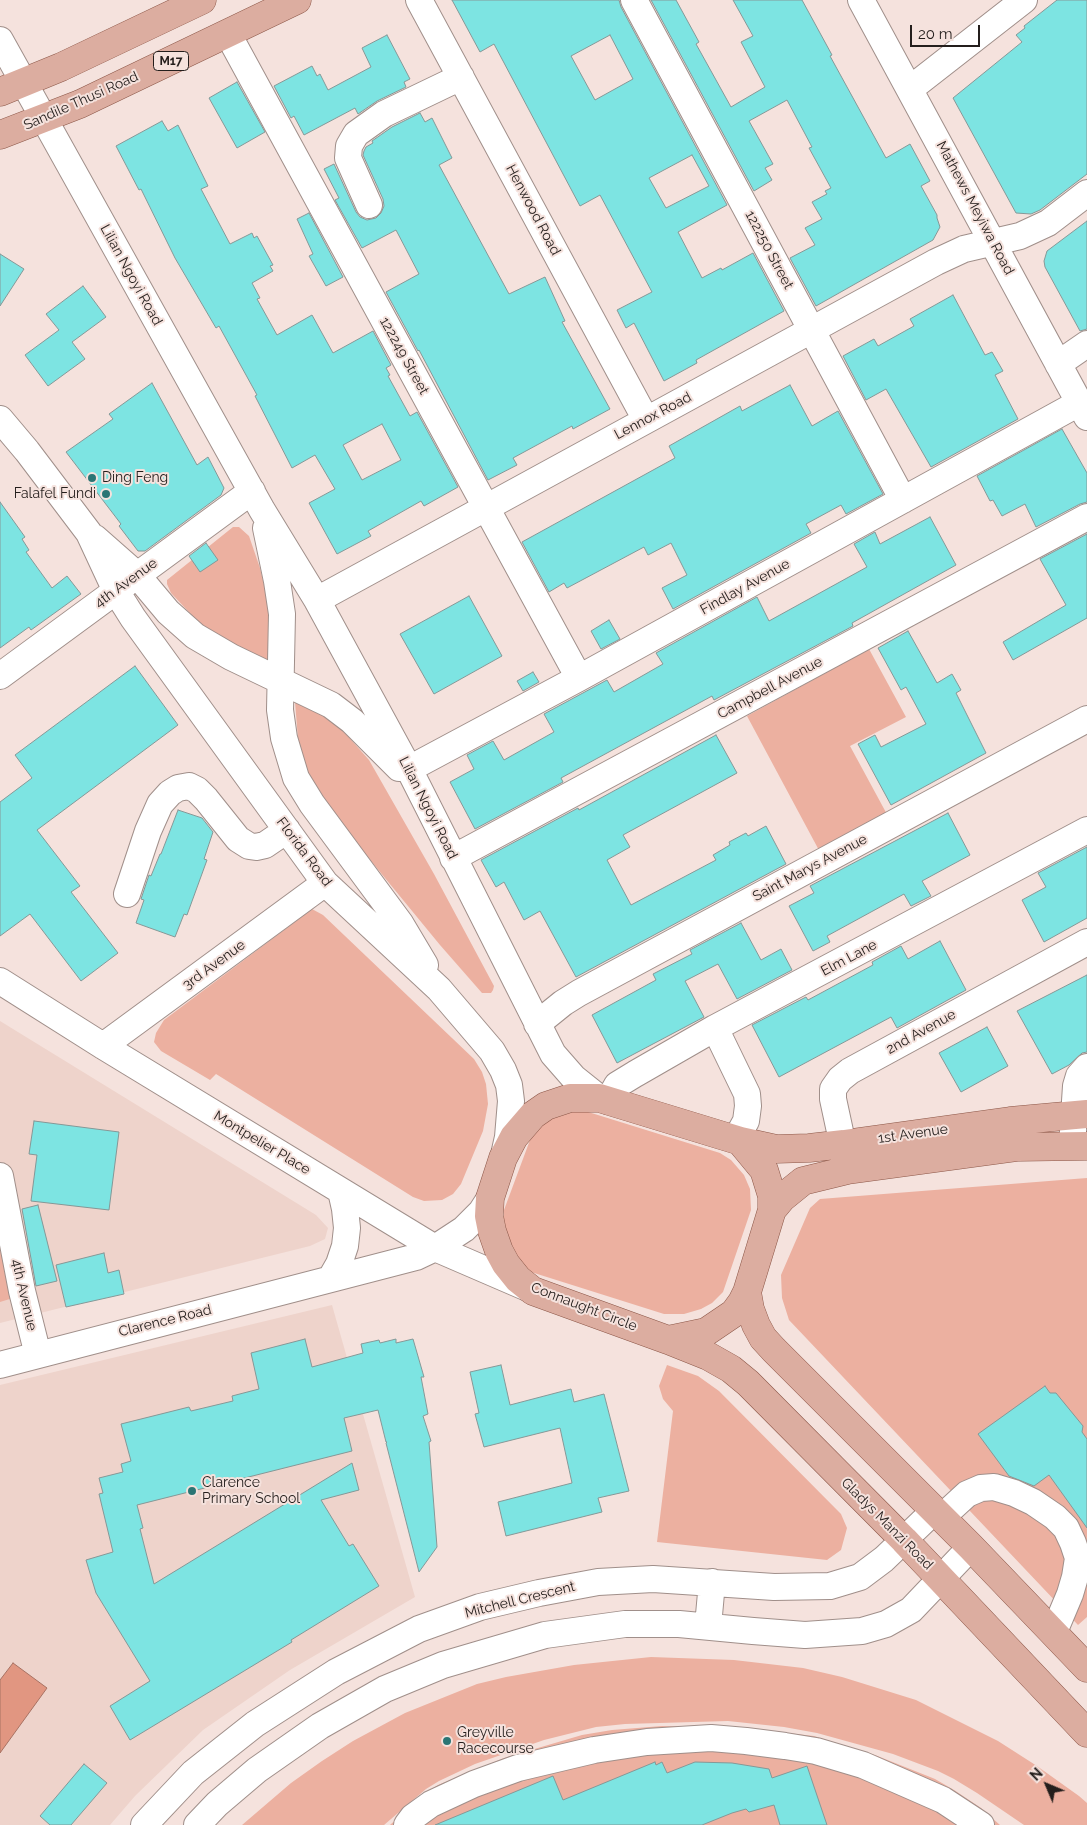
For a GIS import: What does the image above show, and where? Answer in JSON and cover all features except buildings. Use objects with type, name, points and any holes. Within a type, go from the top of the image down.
[{"type":"main road","points":[[12,87],[61,67],[202,0]]},
{"type":"main road","name":"Sandile Thusi Road","points":[[0,135],[44,119],[298,0]]},
{"type":"main road","name":"Connaught Circle","points":[[570,1098],[603,1100],[738,1140],[764,1170],[772,1196],[772,1210],[747,1292],[734,1313],[706,1332],[668,1340],[533,1291],[518,1279],[506,1264],[492,1231],[489,1216],[490,1198],[503,1158],[514,1136],[533,1115],[546,1106],[570,1098]]},
{"type":"main road","name":"1st Avenue","points":[[772,1210],[782,1198],[803,1182],[846,1157],[1081,1114]]},
{"type":"main road","name":"1st Avenue","points":[[738,1140],[776,1149],[809,1148],[846,1157],[1079,1146]]},
{"type":"main road","points":[[747,1292],[750,1309],[756,1325],[768,1344],[971,1547],[1087,1668]]},
{"type":"main road","name":"Gladys Manzi Road","points":[[668,1340],[708,1356],[731,1369],[748,1383],[942,1579],[1087,1733]]},
{"type":"street","name":"Henwood Road","points":[[419,0],[646,420]]},
{"type":"street","name":"122250 Street","points":[[634,0],[903,500]]},
{"type":"street","name":"Mathews Meyiwa Road","points":[[861,0],[1083,410]]},
{"type":"street","points":[[910,89],[1024,0]]},
{"type":"street","name":"122249 Street","points":[[228,34],[579,678]]},
{"type":"street","name":"Lilian Ngoyi Road","points":[[0,40],[12,87],[44,119],[257,500],[317,600],[414,779],[553,1054],[562,1067],[603,1100]]},
{"type":"street","points":[[369,205],[348,158],[348,146],[356,134],[384,114],[461,77]]},
{"type":"street","name":"Lennox Road","points":[[317,600],[486,506],[936,262],[964,249],[1020,236],[1048,223],[1087,193]]},
{"type":"street","points":[[1058,364],[1087,344]]},
{"type":"street","name":"Findlay Avenue","points":[[414,779],[579,678],[903,500],[1083,410]]},
{"type":"street","name":"Florida Road","points":[[0,419],[27,450],[89,533],[116,591],[132,618],[325,883],[439,989],[492,1051],[509,1085],[511,1101],[508,1137],[503,1158]]},
{"type":"street","name":"Lilian Ngoyi Road","points":[[257,500],[277,581],[282,614],[280,710],[284,738],[296,778],[312,804],[400,923],[439,989]]},
{"type":"street","name":"4th Avenue","points":[[0,676],[137,575],[257,500]]},
{"type":"street","name":"Campbell Avenue","points":[[453,858],[1087,517]]},
{"type":"street","name":"Florida Road","points":[[89,533],[137,575],[168,612],[195,636],[231,657],[332,705],[352,721],[414,779]]},
{"type":"street","name":"Saint Marys Avenue","points":[[537,1024],[563,1003],[579,994],[1087,719]]},
{"type":"street","points":[[126,894],[148,831],[160,804],[170,793],[178,788],[189,786],[197,790],[238,839],[249,846],[265,845],[287,830]]},
{"type":"street","name":"Elm Lane","points":[[603,1100],[617,1086],[715,1028],[1087,830]]},
{"type":"street","name":"3rd Avenue","points":[[104,1046],[325,883]]},
{"type":"street","name":"2nd Avenue","points":[[846,1157],[833,1099],[833,1089],[840,1079],[850,1071],[1087,942]]},
{"type":"street","name":"Montpelier Place","points":[[0,981],[435,1248],[533,1291]]},
{"type":"street","points":[[715,1028],[747,1094],[746,1121],[738,1140]]},
{"type":"street","points":[[1079,1146],[1081,1114],[1079,1076],[1087,1067]]},
{"type":"street","name":"4th Avenue","points":[[0,1176],[22,1292],[38,1355]]},
{"type":"street","points":[[331,1278],[339,1264],[345,1246],[347,1228],[341,1191]]},
{"type":"street","name":"Clarence Road","points":[[0,1365],[416,1257],[435,1248],[464,1229],[481,1212],[490,1198]]},
{"type":"street","name":"Mitchell Crescent","points":[[144,1825],[192,1772],[255,1724],[336,1672],[419,1629],[480,1607],[598,1582],[653,1579],[774,1587],[830,1586],[860,1577],[938,1514],[967,1494],[981,1488],[994,1488],[1027,1499],[1055,1517],[1066,1528],[1074,1543],[1078,1558],[1075,1576],[1070,1594],[1054,1632]]},
{"type":"street","points":[[197,1825],[217,1804],[257,1770],[320,1726],[385,1690],[443,1664],[545,1635],[625,1624],[679,1624],[805,1635],[862,1631],[886,1624],[911,1610],[971,1547]]},
{"type":"street","points":[[708,1626],[712,1582]]},
{"type":"street","points":[[431,1625],[443,1664]]},
{"type":"street","points":[[407,1825],[413,1817],[431,1804],[474,1784],[518,1768],[594,1750],[647,1742],[711,1738],[784,1746],[816,1752],[862,1765],[943,1800],[981,1825]]},
{"type":"shaded area","points":[[233,527],[239,527],[249,536],[260,568],[267,597],[272,661],[266,663],[201,625],[171,593],[167,584],[167,580]]},
{"type":"shaded area","points":[[869,649],[906,717],[850,746],[889,818],[821,854],[747,716]]},
{"type":"shaded area","points":[[295,702],[324,715],[339,726],[369,760],[434,874],[494,986],[491,993],[482,993],[325,805],[307,774],[299,751]]},
{"type":"shaded area","points":[[312,909],[323,915],[474,1059],[482,1072],[486,1084],[488,1104],[483,1131],[461,1184],[453,1194],[442,1200],[424,1201],[413,1197],[216,1074],[210,1080],[161,1051],[154,1042],[156,1033],[164,1020]]},
{"type":"shaded area","points":[[0,1021],[316,1215],[328,1228],[325,1239],[310,1246],[0,1323]]},
{"type":"shaded area","points":[[568,1111],[585,1111],[720,1153],[731,1160],[744,1175],[750,1189],[751,1210],[723,1292],[712,1303],[701,1309],[684,1314],[664,1314],[531,1272],[518,1260],[504,1227],[504,1210],[530,1140],[540,1127],[550,1119]]},
{"type":"shaded area","points":[[1087,1178],[1087,1617],[1078,1625],[789,1320],[782,1298],[781,1275],[810,1208],[820,1199]]},
{"type":"shaded area","points":[[0,1249],[13,1298],[0,1302]]},
{"type":"shaded area","name":"Clarence Primary School","points":[[332,1305],[415,1597],[290,1670],[203,1730],[135,1796],[110,1825],[0,1825],[0,1385]]},
{"type":"shaded area","points":[[667,1365],[698,1376],[719,1391],[841,1514],[847,1528],[841,1550],[827,1560],[657,1542],[673,1411],[663,1399],[659,1386]]},
{"type":"shaded area","name":"Greyville Racecourse","points":[[651,1657],[734,1660],[803,1668],[842,1677],[916,1700],[998,1741],[1079,1796],[1087,1803],[1087,1825],[1024,1825],[954,1779],[893,1754],[817,1733],[784,1727],[728,1721],[625,1724],[596,1727],[544,1740],[475,1764],[439,1781],[426,1789],[384,1825],[242,1825],[291,1783],[322,1761],[353,1741],[405,1713],[477,1684],[506,1677],[574,1665]]},
{"type":"shaded area","points":[[13,1663],[47,1688],[0,1753],[0,1680]]},
{"type":"shaded area","points":[[662,1726],[743,1728],[814,1736],[875,1755],[935,1779],[981,1808],[1000,1825],[390,1825],[425,1793],[438,1785],[504,1758],[582,1735],[612,1730]]},
{"type":"place","name":"Ding Feng","points":[[92,478]]},
{"type":"place","name":"Falafel Fundi","points":[[106,494]]},
{"type":"place","name":"Clarence Primary School","points":[[192,1491]]},
{"type":"place","name":"Greyville Racecourse","points":[[447,1741]]}]
